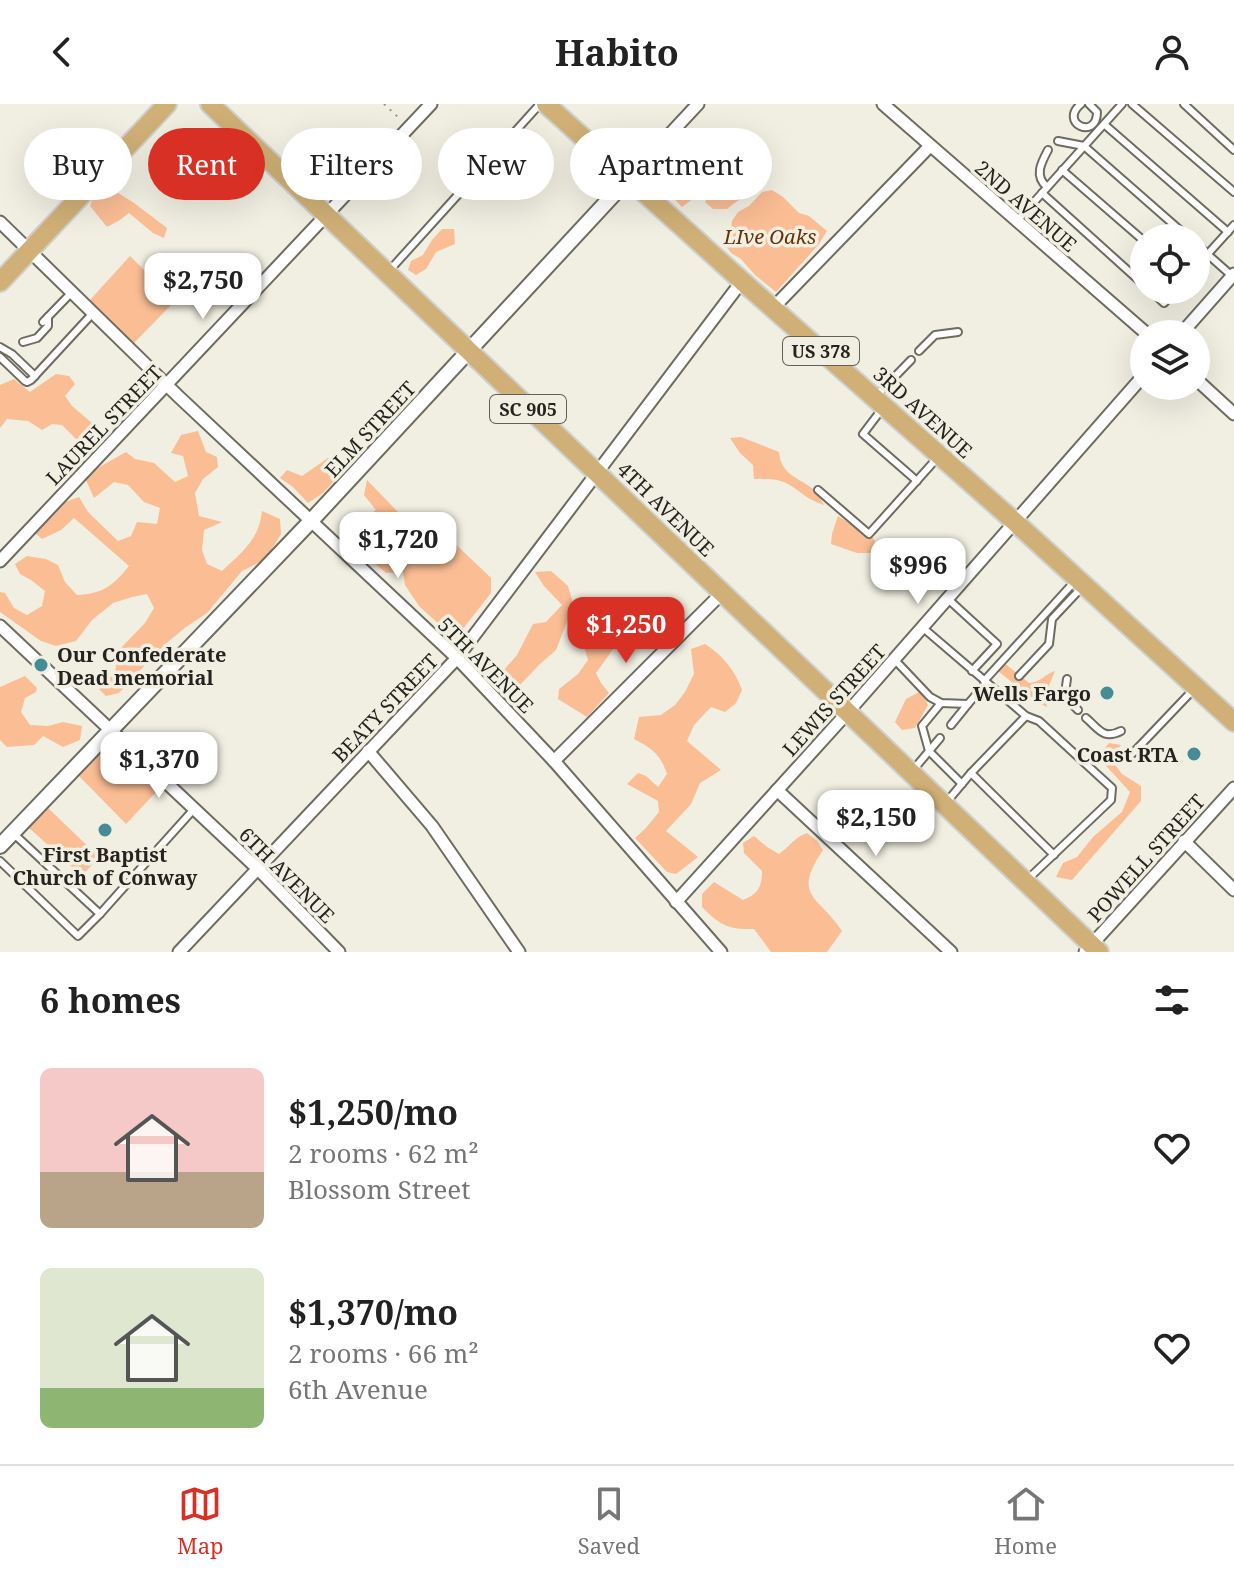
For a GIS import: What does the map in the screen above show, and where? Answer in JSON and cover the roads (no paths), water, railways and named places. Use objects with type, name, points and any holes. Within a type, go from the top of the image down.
[{"type":"main road","points":[[0,282],[167,104]]},
{"type":"main road","name":"4TH AVENUE","points":[[210,104],[1093,950]]},
{"type":"main road","name":"3RD AVENUE","points":[[546,104],[572,128]]},
{"type":"main road","name":"3RD AVENUE","points":[[651,200],[1015,522],[1234,722]]},
{"type":"street","name":"LAUREL STREET","points":[[0,561],[431,104]]},
{"type":"street","name":"ELM STREET","points":[[676,128],[698,104]]},
{"type":"street","name":"2ND AVENUE","points":[[883,104],[1131,320]]},
{"type":"street","points":[[773,308],[930,146]]},
{"type":"street","name":"ELM STREET","points":[[0,846],[310,522],[609,200]]},
{"type":"street","name":"5TH AVENUE","points":[[0,222],[310,522],[457,658],[554,761],[721,952]]},
{"type":"street","points":[[1193,320],[1233,275]]},
{"type":"street","name":"BEATY STREET","points":[[179,952],[457,658],[742,281]]},
{"type":"street","name":"LEWIS STREET","points":[[676,902],[1130,391]]},
{"type":"street","points":[[1210,392],[1234,414]]},
{"type":"street","points":[[554,761],[722,593]]},
{"type":"street","name":"6TH AVENUE","points":[[0,626],[257,868],[339,952]]},
{"type":"street","points":[[368,751],[432,826],[519,952]]},
{"type":"street","name":"POWELL STREET","points":[[1093,950],[1184,841],[1234,788]]},
{"type":"street","points":[[777,790],[951,952]]},
{"type":"street","points":[[1184,841],[1234,890]]},
{"type":"lane","points":[[386,273],[540,104]]},
{"type":"lane","points":[[1081,104],[1075,109],[1074,121],[1084,127],[1091,126],[1096,120],[1097,112],[1089,104]]},
{"type":"lane","points":[[1017,221],[1122,104]]},
{"type":"lane","points":[[1132,104],[1234,192]]},
{"type":"lane","points":[[1184,104],[1234,150]]},
{"type":"lane","points":[[1094,123],[1103,127],[1228,232]]},
{"type":"lane","points":[[1058,141],[1084,146],[1173,224]]},
{"type":"lane","points":[[1048,150],[1039,170],[1045,190],[1130,272]]},
{"type":"lane","points":[[1062,170],[1130,229]]},
{"type":"lane","points":[[1210,251],[1234,225]]},
{"type":"lane","points":[[1210,256],[1233,275]]},
{"type":"lane","points":[[23,342],[37,338],[48,326],[45,320],[72,292]]},
{"type":"lane","points":[[0,357],[27,382],[93,313]]},
{"type":"lane","points":[[919,351],[935,335],[958,332]]},
{"type":"lane","points":[[12,354],[31,335]]},
{"type":"lane","points":[[0,347],[35,376]]},
{"type":"lane","points":[[911,360],[879,402],[863,434],[917,481]]},
{"type":"lane","points":[[818,490],[869,534],[939,456]]},
{"type":"lane","points":[[1019,676],[1049,644],[1052,619],[1080,582]]},
{"type":"lane","points":[[951,725],[985,682],[1080,582]]},
{"type":"lane","points":[[948,599],[997,644],[972,671]]},
{"type":"lane","points":[[922,627],[1026,716],[1039,721],[1112,788],[1111,800],[1025,882]]},
{"type":"lane","points":[[894,659],[930,697],[941,703],[968,704]]},
{"type":"lane","points":[[1067,679],[1066,698],[1078,710]]},
{"type":"lane","points":[[1132,754],[1196,687]]},
{"type":"lane","points":[[941,703],[922,726],[929,751],[962,784]]},
{"type":"lane","points":[[944,805],[1026,716]]},
{"type":"lane","points":[[1086,718],[1104,734],[1112,736],[1121,731]]},
{"type":"lane","points":[[910,773],[940,738]]},
{"type":"lane","points":[[971,773],[1054,855]]},
{"type":"lane","points":[[158,849],[194,809]]},
{"type":"lane","points":[[12,832],[100,914]]},
{"type":"lane","points":[[0,861],[78,936],[150,858]]},
{"type":"place","name":"Our Confederate Dead memorial","points":[[41,665]]},
{"type":"place","name":"Wells Fargo","points":[[1107,693]]},
{"type":"place","name":"Coast RTA","points":[[1194,754]]},
{"type":"place","name":"First Baptist Church of Conway","points":[[105,830]]},
{"type":"park label","name":"LIve Oaks","points":[[770,236]]}]
